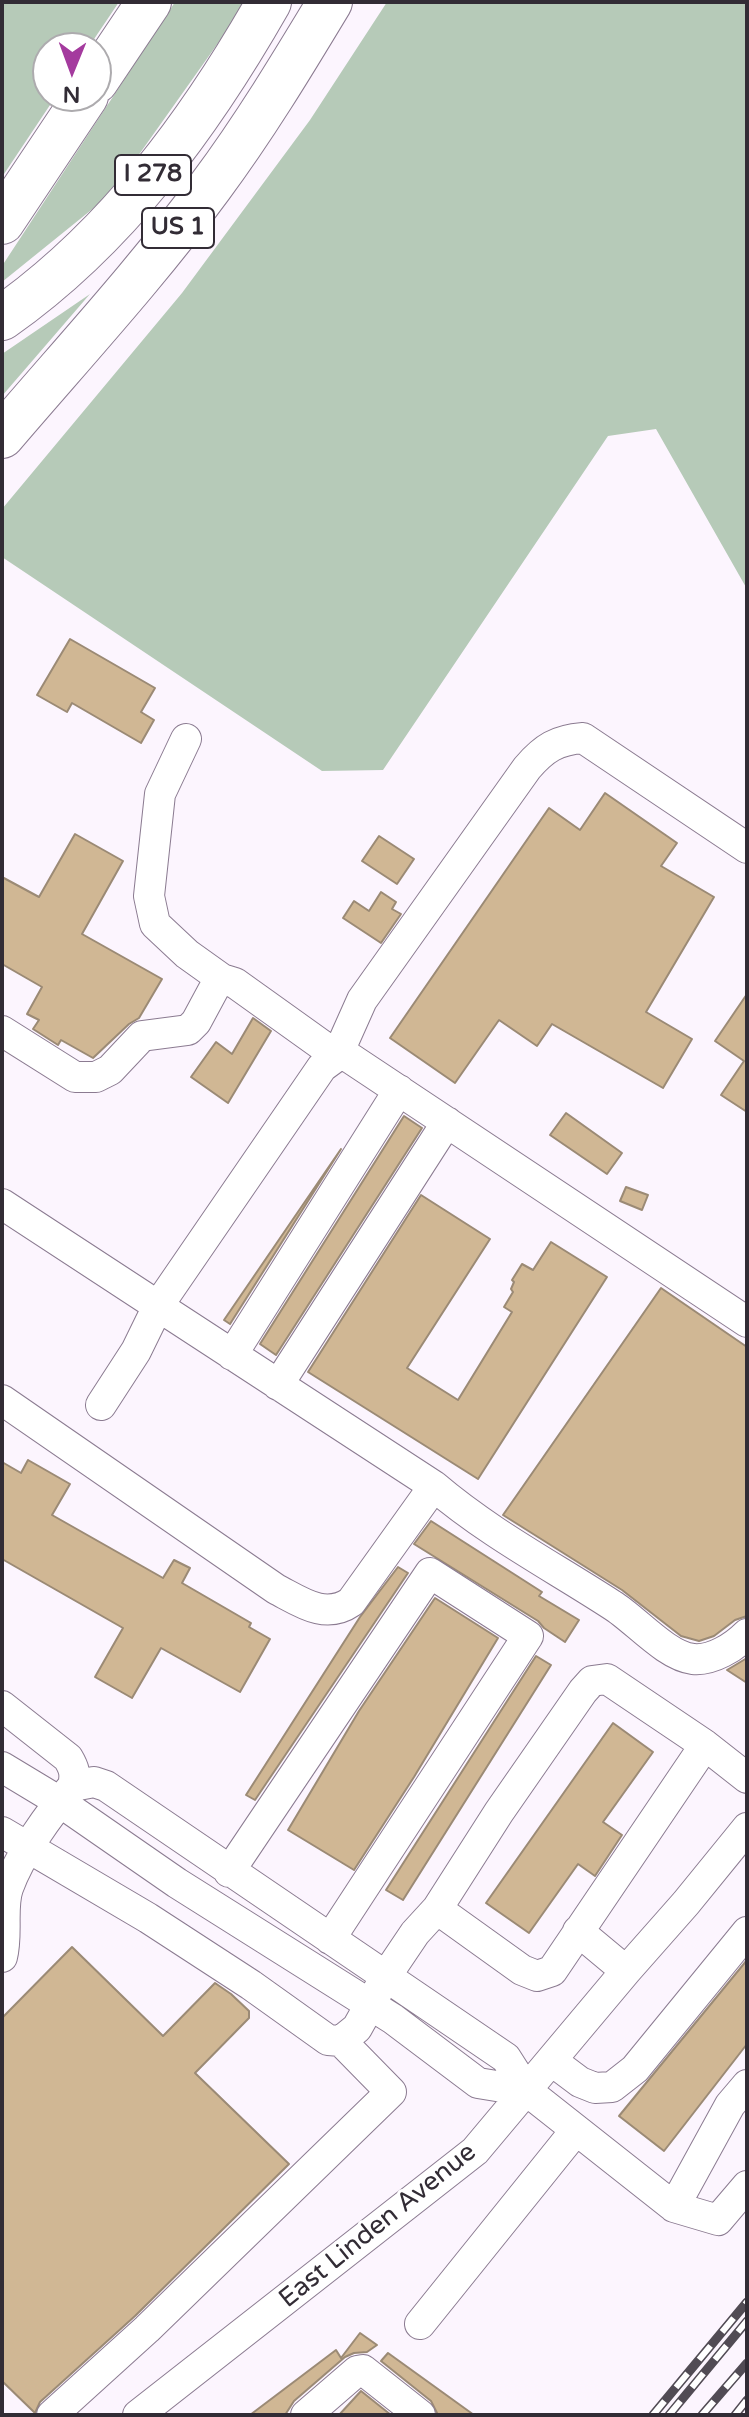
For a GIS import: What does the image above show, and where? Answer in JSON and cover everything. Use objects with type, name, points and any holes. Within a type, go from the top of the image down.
[{"type":"highway","points":[[112,57],[149,2]]},
{"type":"highway","name":"I 278","points":[[2,318],[61,271],[139,193],[205,105],[269,2]]},
{"type":"highway","name":"US 1","points":[[2,436],[209,188],[253,127],[330,2]]},
{"type":"highway","points":[[2,222],[75,112]]},
{"type":"street","points":[[101,1405],[136,1351],[158,1306],[322,1067],[337,1056],[362,1000],[527,768],[551,744],[583,738],[747,848]]},
{"type":"street","points":[[186,739],[160,794],[149,896],[155,924],[187,954],[222,979],[235,983],[337,1056],[358,1061],[747,1322]]},
{"type":"street","points":[[2,1031],[75,1077],[96,1077],[110,1070],[142,1036],[188,1030],[222,979]]},
{"type":"street","points":[[232,1355],[399,1090]]},
{"type":"street","points":[[278,1385],[447,1122]]},
{"type":"street","points":[[2,1204],[434,1486],[466,1513],[615,1606],[671,1650],[693,1659],[718,1655],[747,1634]]},
{"type":"street","points":[[2,1400],[276,1589],[314,1608],[339,1610],[351,1602],[434,1486]]},
{"type":"street","points":[[202,1899],[226,1870],[430,1573],[528,1636],[330,1939]]},
{"type":"street","points":[[341,2041],[357,2028],[415,1933],[437,1909],[507,1799],[592,1681],[607,1679],[705,1745],[747,1778]]},
{"type":"street","points":[[2,1706],[68,1758],[75,1769],[67,1794],[4,1889],[6,1943],[2,1957]]},
{"type":"street","points":[[437,1909],[522,1970],[537,1976],[552,1971],[705,1745]]},
{"type":"street","points":[[2,1767],[67,1794],[202,1899],[393,2019],[478,2083],[527,2091]]},
{"type":"street","points":[[67,1794],[94,1782],[106,1786],[386,1976],[506,2058],[527,2091],[674,2207],[718,2220],[747,2186]]},
{"type":"street","name":"East Linden Avenue","points":[[138,2415],[475,2151],[747,1828]]},
{"type":"street","points":[[2,1832],[148,1918],[328,2040],[341,2041],[391,2092],[147,2329],[52,2415]]},
{"type":"street","points":[[578,1931],[626,1971]]},
{"type":"street","points":[[552,2061],[580,2082],[595,2088],[612,2087],[635,2069],[747,1932]]},
{"type":"street","points":[[674,2207],[730,2105],[747,2085]]},
{"type":"street","points":[[420,2324],[576,2130]]},
{"type":"street","points":[[306,2415],[357,2371],[363,2370],[420,2415]]},
{"type":"green space","points":[[2,2],[119,2],[99,32],[32,32],[32,112],[45,112],[2,177]]},
{"type":"green space","points":[[175,2],[244,2],[111,194],[2,282],[2,266],[103,112],[112,112],[112,98]]},
{"type":"green space","points":[[387,2],[747,2],[747,589],[656,429],[608,436],[383,770],[322,771],[2,557],[2,509],[182,293],[310,120]]},
{"type":"green space","points":[[90,294],[2,396],[2,354]]},
{"type":"building","points":[[70,639],[155,688],[141,712],[154,720],[141,743],[72,703],[67,712],[37,695]]},
{"type":"building","points":[[605,793],[677,843],[661,866],[714,897],[646,1012],[692,1039],[663,1088],[552,1024],[537,1046],[499,1020],[455,1083],[390,1038],[549,808],[580,830]]},
{"type":"building","points":[[75,834],[123,861],[82,934],[162,979],[139,1018],[93,1058],[61,1040],[58,1045],[33,1029],[39,1020],[27,1014],[42,987],[2,964],[2,877],[39,897]]},
{"type":"building","points":[[379,836],[414,859],[397,884],[362,861]]},
{"type":"building","points":[[381,892],[396,902],[392,909],[401,914],[381,943],[343,918],[354,901],[369,911]]},
{"type":"building","points":[[747,994],[747,1112],[721,1095],[744,1061],[715,1041]]},
{"type":"building","points":[[253,1018],[271,1031],[228,1103],[191,1077],[216,1042],[232,1054]]},
{"type":"building","points":[[566,1113],[622,1153],[607,1174],[550,1135]]},
{"type":"building","points":[[404,1116],[422,1128],[276,1355],[260,1344]]},
{"type":"building","points":[[341,1149],[230,1324],[224,1320]]},
{"type":"building","points":[[626,1187],[648,1195],[642,1210],[620,1201]]},
{"type":"building","points":[[421,1195],[490,1239],[407,1368],[458,1400],[512,1312],[504,1307],[513,1292],[512,1280],[522,1264],[533,1270],[551,1242],[607,1277],[478,1479],[308,1372]]},
{"type":"building","points":[[661,1288],[747,1347],[747,1616],[735,1620],[714,1636],[699,1641],[681,1636],[622,1590],[503,1515]]},
{"type":"building","points":[[28,1460],[70,1484],[52,1515],[163,1578],[174,1560],[190,1568],[182,1583],[251,1623],[249,1627],[270,1639],[240,1692],[161,1648],[132,1698],[95,1677],[123,1628],[2,1559],[2,1462],[21,1473]]},
{"type":"building","points":[[431,1521],[542,1592],[539,1596],[579,1620],[565,1642],[538,1621],[414,1544]]},
{"type":"building","points":[[398,1567],[408,1573],[255,1800],[246,1795],[360,1617]]},
{"type":"building","points":[[435,1598],[498,1638],[354,1870],[288,1830],[359,1711]]},
{"type":"building","points":[[536,1656],[551,1665],[403,1900],[386,1890]]},
{"type":"building","points":[[747,1658],[747,1683],[727,1670]]},
{"type":"building","points":[[613,1723],[653,1752],[603,1822],[622,1835],[595,1876],[578,1864],[529,1933],[486,1903]]},
{"type":"building","points":[[72,1947],[163,2036],[215,1983],[249,2011],[249,2018],[195,2073],[289,2164],[135,2316],[40,2402],[35,2413],[2,2381],[2,2018]]},
{"type":"building","points":[[747,1960],[747,2044],[664,2151],[619,2116]]},
{"type":"building","points":[[360,2333],[377,2345],[367,2352],[345,2357],[294,2401],[285,2415],[250,2415],[336,2350],[341,2358]]},
{"type":"building","points":[[388,2353],[474,2415],[438,2415],[431,2401],[381,2361]]},
{"type":"building","points":[[361,2391],[391,2415],[339,2415]]},
{"type":"railway","points":[[653,2415],[747,2302]]},
{"type":"railway","points":[[669,2415],[747,2321]]},
{"type":"railway","points":[[702,2415],[747,2363]]},
{"type":"railway","points":[[735,2415],[747,2400]]}]
